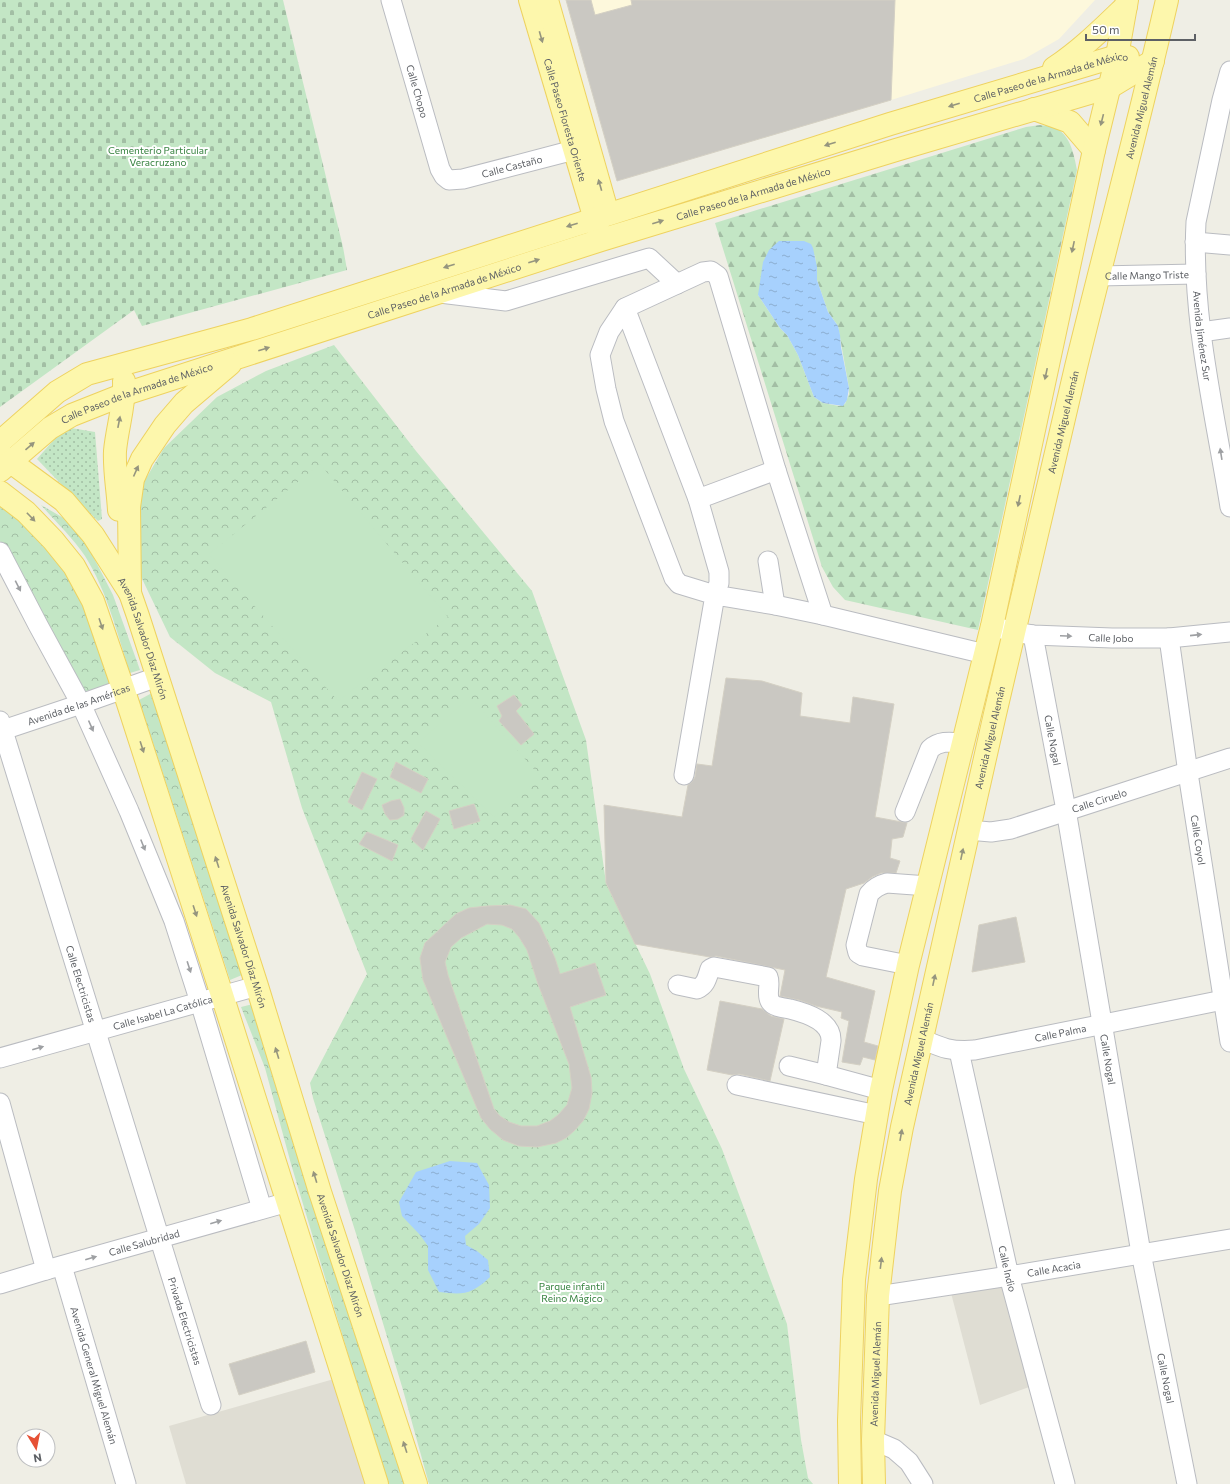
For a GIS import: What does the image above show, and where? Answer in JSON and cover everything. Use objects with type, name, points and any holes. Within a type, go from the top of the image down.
[{"type":"main road","name":"Calle Paseo Floresta Oriente","points":[[530,0],[574,150],[601,216]]},
{"type":"main road","name":"Calle Paseo Floresta Oriente","points":[[547,0],[601,216],[608,238]]},
{"type":"main road","name":"Avenida Miguel Alemán","points":[[874,1484],[873,1440],[878,1296],[890,1191],[902,1127],[968,830],[1023,634],[1098,276],[1153,61],[1167,0]]},
{"type":"main road","points":[[850,1484],[849,1421],[854,1280],[866,1179],[881,1090],[908,965],[992,626],[1094,150],[1117,56],[1126,3]]},
{"type":"main road","points":[[1040,78],[1077,53],[1126,3]]},
{"type":"main road","name":"Calle Paseo de la Armada de México","points":[[0,442],[57,392],[87,374],[252,329],[601,216],[1040,78],[1117,56],[1153,61]]},
{"type":"main road","name":"Calle Paseo de la Armada de México","points":[[4,462],[50,428],[72,415],[124,394],[608,238],[896,150],[1110,87],[1153,61]]},
{"type":"main road","points":[[1034,109],[1070,122],[1094,150]]},
{"type":"main road","points":[[778,160],[786,184]]},
{"type":"main road","points":[[695,187],[704,209]]},
{"type":"main road","points":[[130,594],[129,507],[133,479],[142,459],[165,425],[184,402],[238,358]]},
{"type":"main road","points":[[122,365],[124,394],[117,431],[115,453],[121,537],[130,557]]},
{"type":"main road","name":"Avenida Salvador Díaz Mirón","points":[[4,462],[64,501],[93,535],[130,594],[257,986],[320,1192],[416,1484]]},
{"type":"main road","points":[[0,492],[26,512],[53,540],[74,566],[93,601],[123,688],[222,995],[377,1484]]},
{"type":"street","name":"Calle Chopo","points":[[391,0],[440,169],[444,176],[449,180]]},
{"type":"street","name":"Avenida Jiménez Sur","points":[[1229,499],[1201,332],[1195,242],[1196,222],[1226,101],[1230,72]]},
{"type":"street","points":[[890,124],[896,150]]},
{"type":"street","name":"Calle Castaño","points":[[449,180],[464,179],[574,150]]},
{"type":"street","points":[[1195,242],[1230,245]]},
{"type":"street","points":[[438,293],[506,301],[649,258],[677,284]]},
{"type":"street","points":[[823,615],[776,470],[718,276],[711,271],[703,272],[625,308],[609,332],[600,355],[606,389],[614,421],[674,578],[679,584],[716,595],[823,615],[985,654]]},
{"type":"street","name":"Calle Mango Triste","points":[[1098,276],[1196,274]]},
{"type":"street","points":[[625,308],[698,499],[719,572],[684,775]]},
{"type":"street","points":[[1201,332],[1230,328]]},
{"type":"street","points":[[698,499],[776,470]]},
{"type":"street","points":[[0,552],[81,704],[129,811],[174,921],[262,1209]]},
{"type":"street","points":[[768,561],[775,605]]},
{"type":"street","name":"Calle Jobo","points":[[992,626],[1023,634],[1169,638],[1230,632]]},
{"type":"street","name":"Calle Nogal","points":[[1023,634],[1066,810],[1141,1254],[1187,1484]]},
{"type":"street","name":"Calle Coyol","points":[[1169,638],[1188,773],[1230,1042]]},
{"type":"street","name":"Avenida de las Américas","points":[[1,727],[81,704],[123,688],[158,677]]},
{"type":"street","name":"Calle Electricistas","points":[[1,727],[159,1238]]},
{"type":"street","points":[[904,812],[930,749],[940,743],[963,743]]},
{"type":"street","name":"Calle Ciruelo","points":[[968,830],[1001,832],[1066,810],[1188,773],[1230,758]]},
{"type":"street","points":[[908,965],[863,956],[858,953],[856,945],[869,894],[873,889],[882,884],[928,886]]},
{"type":"street","points":[[678,985],[690,988],[699,988],[706,982],[710,969],[714,966],[768,976],[770,982],[769,997],[772,1003],[776,1006],[802,1012],[820,1021],[828,1029],[831,1036],[831,1041],[826,1075]]},
{"type":"street","name":"Calle Isabel La Católica","points":[[0,1058],[257,986]]},
{"type":"street","name":"Calle Palma","points":[[922,1039],[942,1048],[959,1052],[1223,1000]]},
{"type":"street","name":"Calle Indio","points":[[959,1052],[1010,1276],[1065,1484]]},
{"type":"street","points":[[789,1066],[881,1090]]},
{"type":"street","points":[[737,1085],[877,1115]]},
{"type":"street","name":"Avenida General Miguel Alemán","points":[[0,1103],[126,1484]]},
{"type":"street","name":"Calle Salubridad","points":[[0,1284],[288,1202]]},
{"type":"street","name":"Privada Electricistas","points":[[159,1238],[211,1405]]},
{"type":"street","name":"Calle Acacia","points":[[878,1296],[1010,1276],[1230,1239]]},
{"type":"street","points":[[873,1440],[894,1450],[909,1462],[924,1484]]},
{"type":"shaded area","points":[[566,0],[1095,0],[1059,39],[1024,59],[617,181]]},
{"type":"shaded area","points":[[1003,1284],[1032,1386],[980,1405],[951,1293]]},
{"type":"shaded area","points":[[334,1379],[367,1484],[186,1484],[169,1426]]},
{"type":"green space","name":"Cementerio Particular Veracruzano","points":[[0,0],[283,0],[343,247],[347,270],[142,326],[134,310],[0,407]]},
{"type":"green space","points":[[1040,125],[1053,127],[1064,134],[1070,145],[1077,170],[978,630],[845,600],[833,587],[822,567],[715,223],[1026,127]],"holes":[[[815,255],[817,280],[828,312],[838,326],[849,388],[849,394],[845,404],[839,406],[823,403],[814,397],[798,355],[787,335],[780,328],[758,295]]]},
{"type":"green space","name":"Parque infantil Reino Mágico","points":[[334,345],[416,451],[532,591],[586,740],[606,883],[650,974],[684,1069],[722,1149],[787,1324],[801,1440],[808,1478],[813,1484],[429,1484],[403,1390],[313,1098],[310,1083],[367,974],[302,808],[271,702],[215,673],[170,637],[133,560],[138,492],[164,448],[217,397],[266,371]]},
{"type":"green space","points":[[65,427],[95,432],[102,519],[98,521],[37,459]]},
{"type":"green space","points":[[320,464],[448,617],[338,701],[209,554]]},
{"type":"green space","points":[[0,504],[49,542],[90,609],[111,686],[85,696],[0,541]]},
{"type":"green space","points":[[41,505],[67,520],[81,533],[113,595],[140,670],[130,673],[116,628],[93,569],[80,549]]},
{"type":"green space","points":[[152,693],[242,975],[230,980],[139,700]]},
{"type":"green space","points":[[470,697],[541,777],[494,817],[418,743]]},
{"type":"green space","points":[[253,1004],[411,1484],[387,1484],[291,1164],[265,1068],[241,1007]]},
{"type":"water","points":[[779,241],[804,241],[811,244],[813,248],[817,267],[817,280],[828,312],[838,326],[840,335],[849,388],[847,400],[843,406],[823,403],[814,397],[798,355],[787,335],[780,328],[758,295],[763,262],[769,250]]},
{"type":"water","points":[[450,1161],[477,1163],[489,1185],[490,1208],[479,1224],[465,1236],[466,1245],[477,1251],[488,1260],[490,1277],[472,1290],[461,1293],[439,1292],[428,1270],[428,1246],[402,1216],[399,1202],[416,1172]]},
{"type":"building","points":[[566,0],[591,0],[595,15],[632,5],[631,0],[895,0],[891,100],[617,181]]},
{"type":"building","points":[[726,678],[762,681],[802,693],[800,716],[850,723],[853,697],[894,704],[875,817],[907,823],[903,837],[892,839],[890,858],[900,861],[896,873],[881,873],[864,883],[846,889],[826,977],[875,991],[864,1042],[878,1046],[875,1060],[863,1057],[860,1065],[842,1062],[849,1021],[841,1018],[842,1012],[780,996],[785,970],[716,956],[710,957],[635,944],[606,883],[604,805],[682,817],[688,785],[695,777],[697,764],[712,766]]},
{"type":"building","points":[[514,695],[522,705],[516,711],[534,734],[521,745],[499,721],[502,716],[497,706]]},
{"type":"building","points":[[396,762],[428,779],[421,793],[390,777]]},
{"type":"building","points":[[362,772],[377,779],[362,810],[348,802]]},
{"type":"building","points":[[400,799],[404,808],[404,815],[398,819],[390,820],[385,814],[382,805]]},
{"type":"building","points":[[474,804],[480,821],[454,829],[449,811]]},
{"type":"building","points":[[426,811],[440,819],[423,850],[411,839]]},
{"type":"building","points":[[367,832],[398,845],[392,861],[359,844]]},
{"type":"building","points":[[510,905],[526,909],[539,923],[555,958],[560,974],[595,963],[606,995],[570,1007],[591,1077],[592,1093],[589,1109],[583,1121],[566,1138],[556,1143],[537,1147],[519,1146],[503,1140],[490,1129],[481,1118],[423,980],[420,958],[425,943],[456,914],[469,908]],"holes":[[[487,924],[502,925],[512,929],[527,950],[538,984],[569,1064],[572,1088],[567,1105],[550,1121],[537,1126],[521,1126],[509,1122],[500,1116],[494,1109],[448,975],[445,962],[451,947],[461,938]]]},
{"type":"building","points":[[1016,917],[1025,962],[972,972],[979,925]]},
{"type":"building","points":[[720,1001],[762,1009],[771,1016],[784,1019],[770,1081],[739,1074],[732,1075],[707,1070]]},
{"type":"building","points":[[306,1341],[315,1372],[239,1395],[229,1364]]}]
